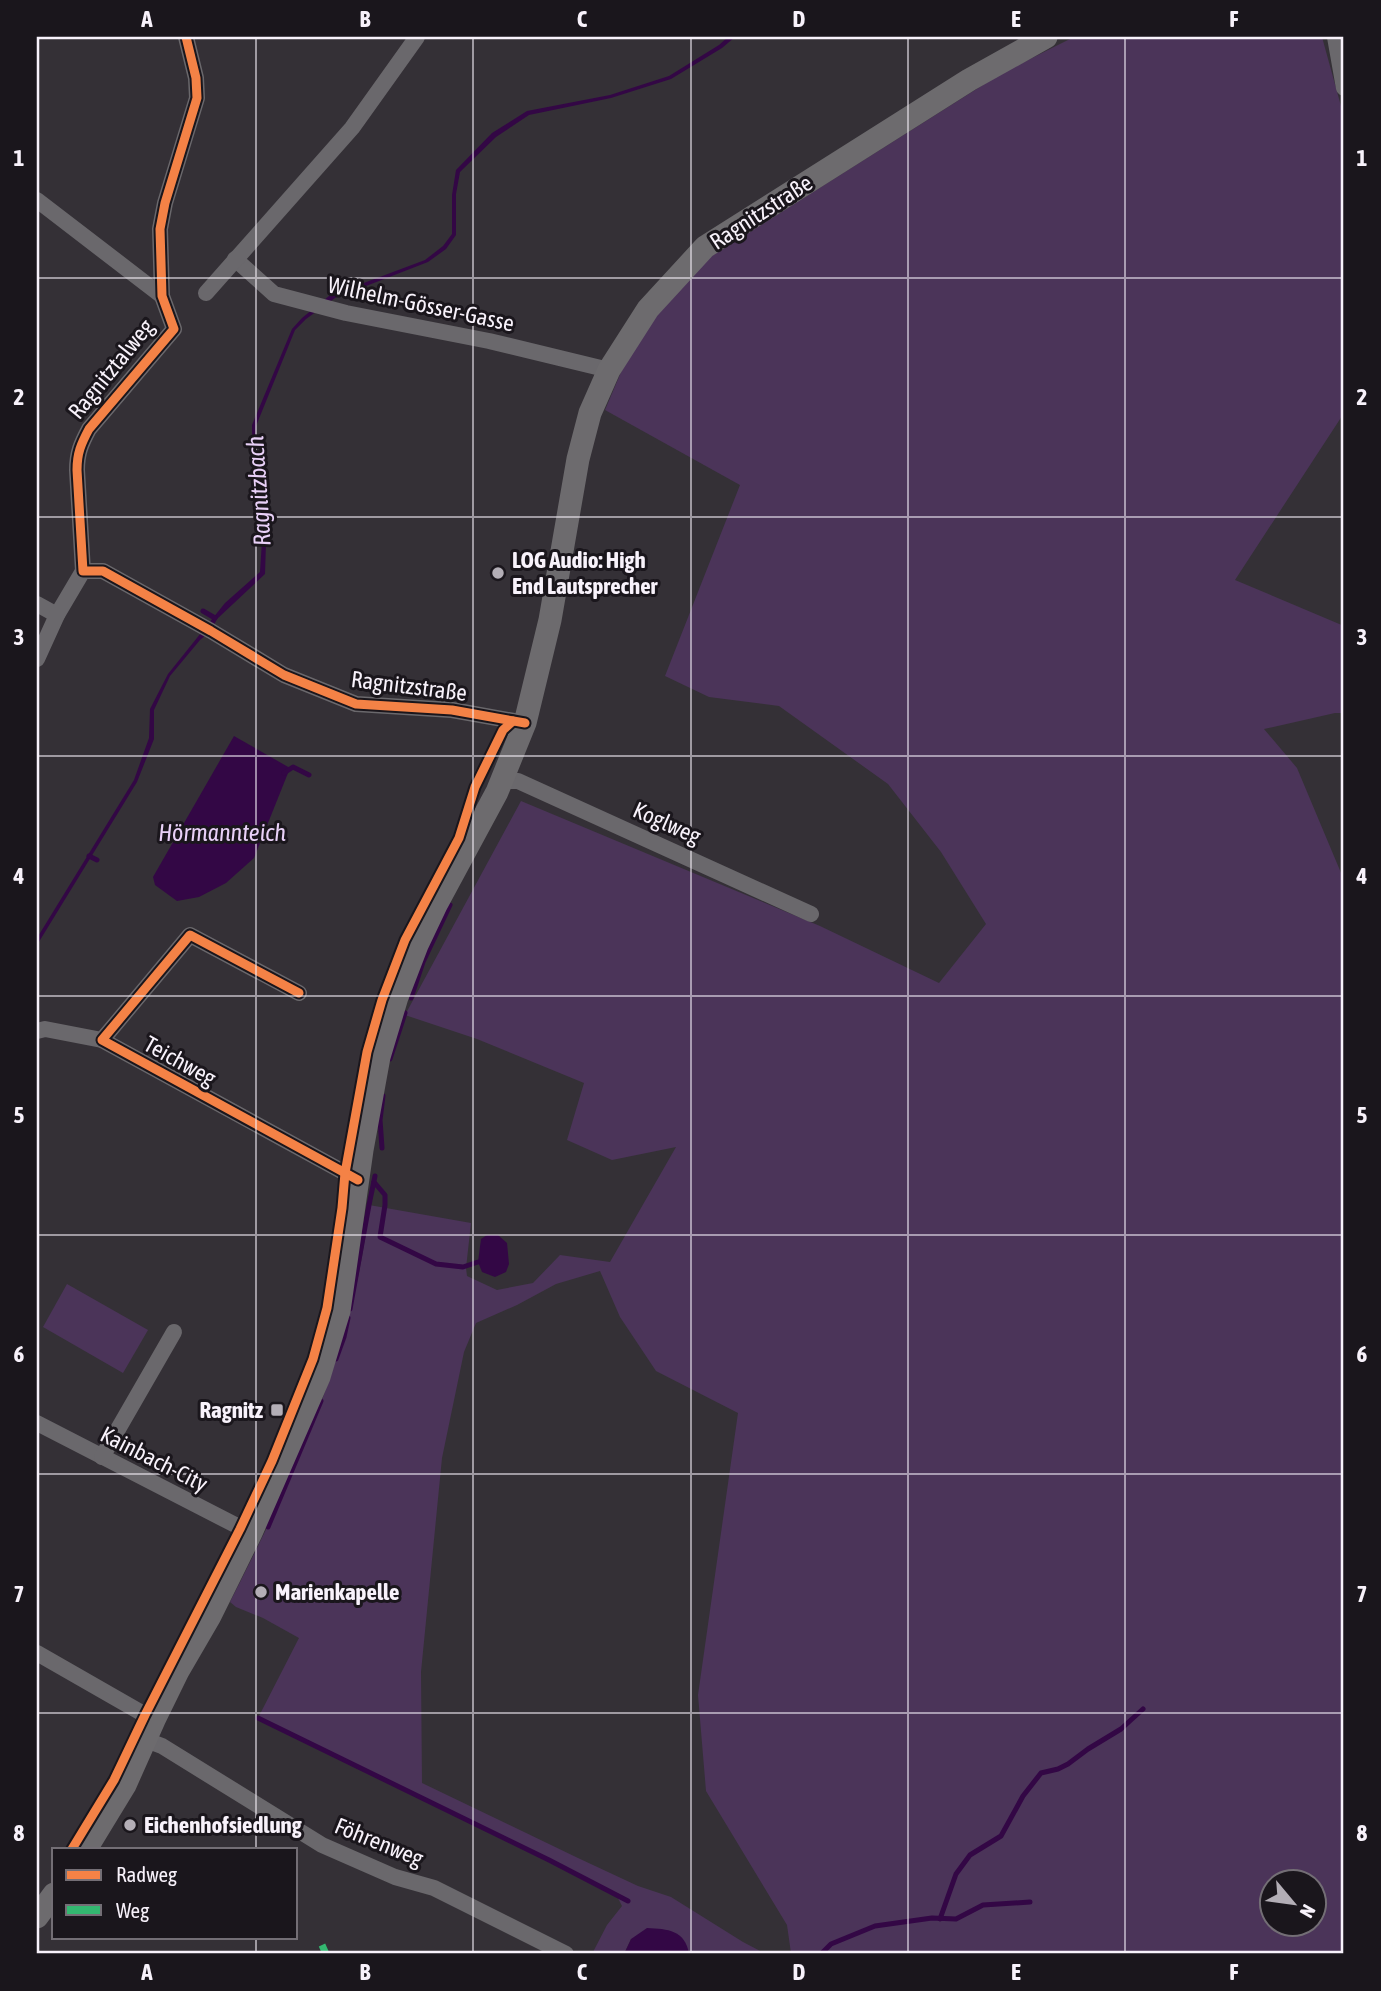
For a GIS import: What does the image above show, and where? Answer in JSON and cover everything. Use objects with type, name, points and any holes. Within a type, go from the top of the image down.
[{"type":"main road","name":"Ragnitzstraße","points":[[87,1848],[125,1785],[150,1730],[251,1533],[326,1355],[339,1311],[379,1057],[397,997],[427,925],[497,792],[525,723],[550,620],[578,459],[590,413],[609,370],[648,309],[705,247],[968,80],[1046,37]]},
{"type":"main road","points":[[37,1917],[52,1897]]},
{"type":"street","name":"Ragnitztalweg","points":[[83,570],[77,456],[79,447],[89,429],[174,329],[162,296],[160,229],[165,203],[197,98],[196,78],[186,37]]},
{"type":"street","points":[[205,293],[352,128],[417,37]]},
{"type":"street","points":[[1335,37],[1344,88]]},
{"type":"street","name":"Ragnitztalweg","points":[[37,200],[162,296]]},
{"type":"street","name":"Wilhelm-Gösser-Gasse","points":[[235,260],[274,294],[346,313],[489,341],[609,370]]},
{"type":"street","points":[[37,659],[57,615],[83,570]]},
{"type":"street","name":"Ragnitzstraße","points":[[83,570],[103,571],[284,675],[356,704],[452,710],[525,723]]},
{"type":"street","points":[[37,604],[57,615]]},
{"type":"street","name":"Koglweg","points":[[504,775],[811,914]]},
{"type":"street","name":"Teichweg","points":[[102,1040],[190,935],[299,993]]},
{"type":"street","name":"Teichweg","points":[[37,1031],[46,1029],[102,1040],[358,1180]]},
{"type":"street","points":[[102,1457],[174,1332]]},
{"type":"street","name":"Kainbach-City","points":[[37,1423],[251,1533]]},
{"type":"street","name":"Föhrenweg","points":[[37,1653],[150,1730],[162,1746],[322,1845],[395,1877],[434,1888],[566,1954]]},
{"type":"shaded area","points":[[1074,37],[1322,37],[1344,117],[1344,413],[1235,580],[1344,626],[1344,713],[1264,729],[1297,768],[1344,880],[1344,1954],[787,1954],[791,1953],[787,1925],[706,1791],[698,1695],[738,1413],[656,1371],[620,1317],[600,1271],[556,1284],[476,1323],[464,1352],[442,1458],[421,1672],[422,1783],[638,1886],[671,1897],[766,1954],[689,1954],[631,1939],[624,1954],[592,1954],[607,1925],[622,1906],[617,1896],[258,1718],[299,1638],[230,1602],[298,1459],[336,1360],[351,1309],[369,1205],[471,1223],[467,1276],[497,1290],[533,1283],[560,1255],[610,1262],[676,1147],[612,1160],[567,1140],[584,1083],[477,1039],[405,1015],[521,801],[820,926],[939,983],[986,924],[941,852],[888,784],[779,706],[709,697],[665,676],[740,485],[605,410],[635,339],[710,257],[1002,73]]},
{"type":"shaded area","points":[[67,1284],[148,1330],[123,1373],[43,1327]]},
{"type":"water","name":"Ragnitzbach","points":[[728,37],[735,37],[671,79],[611,98],[529,115],[496,137],[460,172],[456,194],[456,235],[446,249],[428,262],[335,298],[295,330],[256,426],[256,492],[266,542],[265,574],[217,619],[211,631],[170,676],[154,710],[154,739],[137,782],[37,945],[37,938],[134,780],[149,738],[150,709],[168,674],[225,603],[260,572],[262,541],[253,493],[252,425],[292,329],[329,296],[425,260],[443,246],[452,234],[452,195],[456,170],[492,133],[527,111],[610,95],[669,76]]},
{"type":"water","name":"Hörmannteich","points":[[234,736],[290,768],[254,858],[226,883],[199,897],[177,901],[155,885],[153,877]]},
{"type":"water","points":[[487,1235],[498,1235],[507,1243],[509,1264],[506,1272],[495,1277],[482,1272],[478,1262],[481,1239]]},
{"type":"water","points":[[647,1928],[668,1930],[679,1935],[689,1954],[624,1954],[631,1939]]},
{"type":"waterway","points":[[203,611],[215,618]]},
{"type":"waterway","points":[[284,773],[293,767],[309,775]]},
{"type":"waterway","points":[[89,856],[97,860]]},
{"type":"waterway","points":[[411,998],[423,962],[450,905]]},
{"type":"waterway","points":[[390,1059],[405,1013]]},
{"type":"waterway","points":[[382,1148],[380,1120],[383,1096]]},
{"type":"waterway","points":[[350,1309],[375,1176]]},
{"type":"waterway","points":[[374,1182],[385,1195],[380,1237],[436,1264],[463,1267],[478,1262]]},
{"type":"waterway","points":[[336,1359],[348,1318]]},
{"type":"waterway","points":[[268,1527],[321,1401]]},
{"type":"waterway","points":[[940,1919],[956,1874],[970,1855],[1001,1836],[1023,1796],[1041,1773],[1068,1764],[1121,1729],[1143,1709]]},
{"type":"waterway","points":[[258,1718],[628,1901]]},
{"type":"waterway","points":[[821,1954],[831,1944],[875,1926],[932,1918],[956,1919],[983,1905],[1030,1902]]},
{"type":"marked path","points":[[322,1945],[326,1954]]},
{"type":"cycle path","points":[[186,37],[196,78],[197,98],[165,203],[160,229],[162,296],[174,329],[89,429],[82,444],[77,470],[83,571],[103,571],[284,675],[356,704],[452,710],[525,723]]},
{"type":"cycle path","points":[[73,1848],[114,1780],[240,1529],[272,1461],[313,1359],[327,1308],[345,1173],[367,1052],[382,1000],[405,940],[459,838],[475,787],[503,730],[513,721]]},
{"type":"cycle path","points":[[299,993],[190,935],[102,1040],[358,1180]]},
{"type":"place","name":"LOG Audio: High End Lautsprecher","points":[[498,573]]},
{"type":"place","name":"Ragnitz","points":[[277,1410]]},
{"type":"place","name":"Marienkapelle","points":[[261,1592]]},
{"type":"place","name":"Eichenhofsiedlung","points":[[130,1825]]}]
